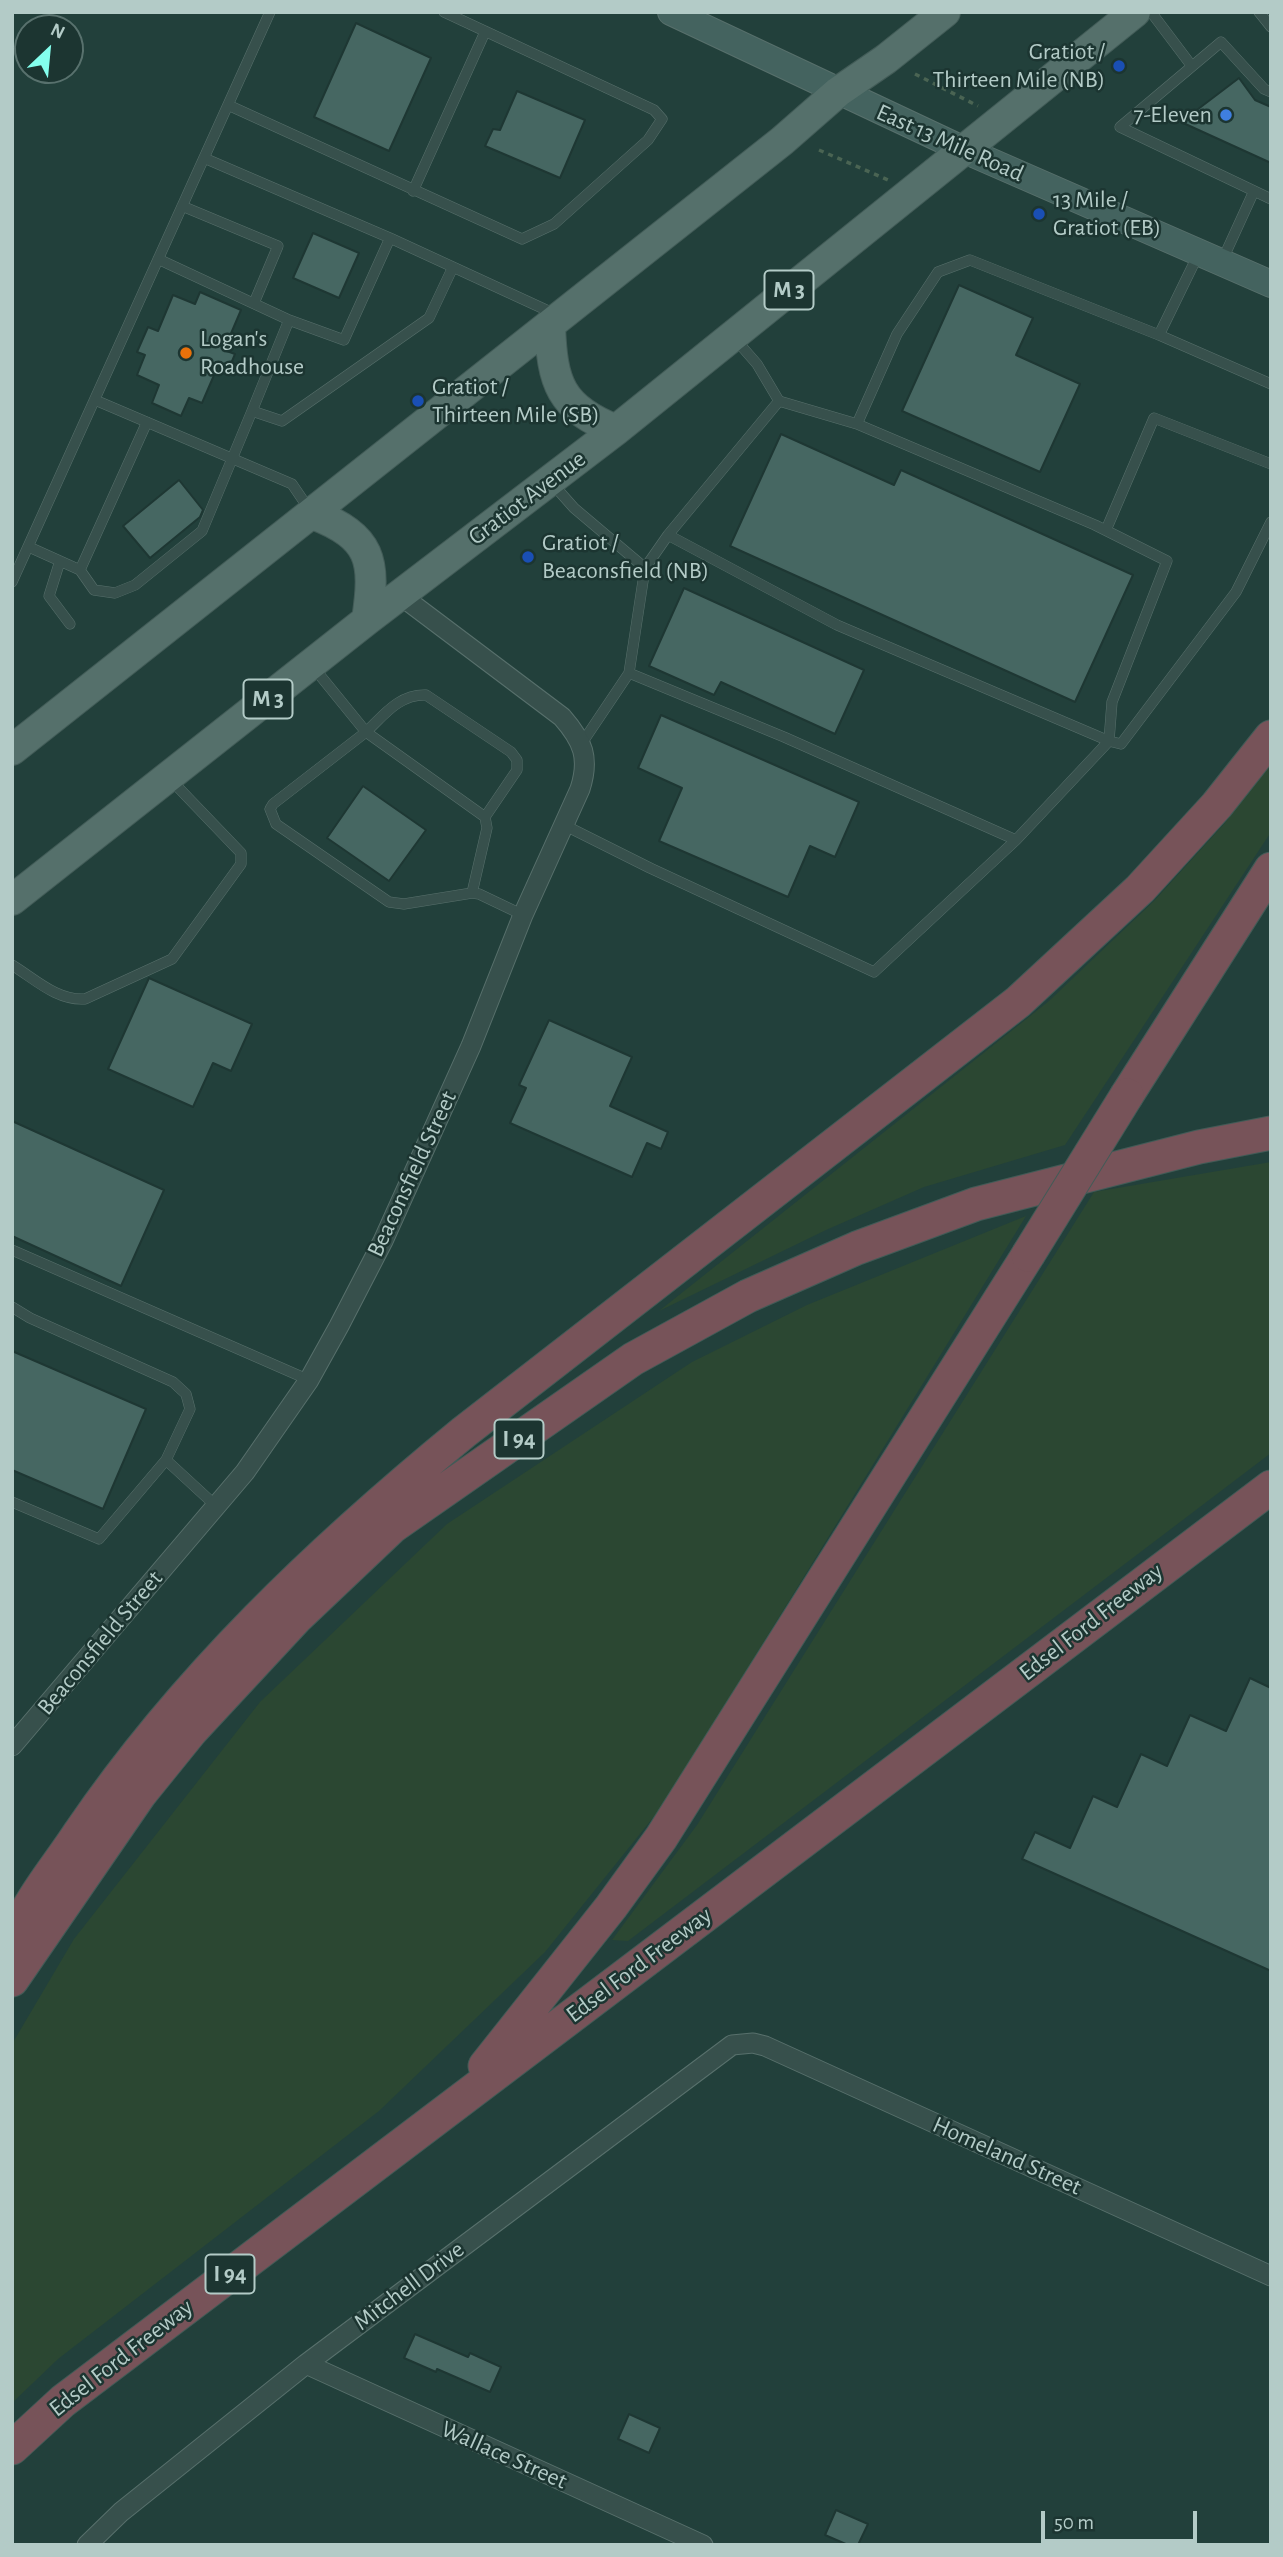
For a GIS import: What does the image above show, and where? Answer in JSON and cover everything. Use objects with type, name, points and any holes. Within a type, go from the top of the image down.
[{"type":"highway","points":[[12,1945],[24,1915],[91,1817],[170,1713],[241,1635],[320,1555],[391,1491],[464,1432],[1018,1002],[1140,889],[1217,804],[1271,737]]},
{"type":"highway","points":[[452,2106],[585,1940],[653,1849],[1271,869]]},
{"type":"highway","name":"I 94","points":[[12,1980],[140,1794],[191,1731],[296,1618],[392,1527],[633,1359],[748,1296],[857,1248],[976,1204],[1199,1147],[1271,1133]]},
{"type":"highway","name":"Edsel Ford Freeway","points":[[12,2448],[63,2401],[1271,1487]]},
{"type":"main road","name":"East 13 Mile Road","points":[[671,12],[962,149],[1271,285]]},
{"type":"main road","points":[[12,750],[782,141],[838,92],[886,59],[945,12]]},
{"type":"main road","name":"Gratiot Avenue","points":[[12,900],[367,620],[616,430],[1135,12]]},
{"type":"main road","points":[[556,321],[551,352],[556,375],[565,396],[576,410],[616,430]]},
{"type":"main road","points":[[313,514],[347,530],[360,541],[367,554],[372,591],[367,620]]},
{"type":"street","points":[[400,595],[547,704],[562,717],[582,743]]},
{"type":"street","name":"Beaconsfield Street","points":[[12,1746],[245,1472],[309,1380],[383,1241],[471,1046],[523,915],[584,776],[582,743]]},
{"type":"street","name":"Homeland Street","points":[[742,2043],[765,2046],[1271,2276]]},
{"type":"street","name":"Mitchell Drive","points":[[87,2545],[121,2512],[306,2364],[720,2052],[742,2043]]},
{"type":"street","name":"Wallace Street","points":[[306,2364],[703,2545]]},
{"type":"lane","points":[[12,582],[270,12]]},
{"type":"lane","points":[[228,105],[522,239],[554,224],[648,140],[662,119],[654,110],[444,12]]},
{"type":"lane","points":[[1151,12],[1191,65]]},
{"type":"lane","points":[[1259,12],[1271,27]]},
{"type":"lane","points":[[414,191],[485,32]]},
{"type":"lane","points":[[1271,92],[1264,89],[1220,42],[1120,127],[1271,199]]},
{"type":"lane","points":[[204,158],[453,267],[556,321]]},
{"type":"lane","points":[[1159,335],[1254,191]]},
{"type":"lane","points":[[182,206],[278,246],[254,303]]},
{"type":"lane","points":[[158,259],[289,320],[344,340],[390,238]]},
{"type":"lane","points":[[857,424],[897,334],[938,272],[970,260],[1159,335],[1271,384]]},
{"type":"lane","points":[[252,411],[282,421],[429,318],[453,267]]},
{"type":"lane","points":[[29,547],[80,570],[94,590],[115,593],[135,585],[202,531],[289,320]]},
{"type":"lane","points":[[564,825],[874,972],[1016,840],[1110,741],[1112,702],[1167,561],[1106,530],[857,424],[779,401],[757,364],[732,336]]},
{"type":"lane","points":[[95,400],[292,484],[313,514]]},
{"type":"lane","points":[[582,743],[629,673],[645,568],[668,535],[779,401]]},
{"type":"lane","points":[[1106,530],[1154,418],[1271,464]]},
{"type":"lane","points":[[80,570],[147,422]]},
{"type":"lane","points":[[549,481],[574,509],[645,568]]},
{"type":"lane","points":[[668,535],[837,625],[1121,744],[1236,592],[1271,522]]},
{"type":"lane","points":[[60,561],[49,596],[70,624]]},
{"type":"lane","points":[[311,665],[366,733],[485,817],[487,828],[472,893]]},
{"type":"lane","points":[[629,673],[784,737],[1016,840]]},
{"type":"lane","points":[[485,817],[517,771],[517,760],[511,751],[426,695],[404,698],[366,733],[270,809],[273,820],[389,902],[404,904],[472,893],[523,915]]},
{"type":"lane","points":[[12,965],[64,998],[85,999],[172,959],[242,860],[241,853],[169,777]]},
{"type":"lane","points":[[12,1250],[309,1380]]},
{"type":"lane","points":[[12,1307],[30,1318],[173,1382],[186,1394],[190,1409],[166,1460],[99,1539],[12,1502]]},
{"type":"lane","points":[[166,1460],[216,1506]]},
{"type":"path","points":[[915,74],[980,107]]},
{"type":"path","points":[[819,150],[892,181]]},
{"type":"green space","points":[[1271,765],[1271,832],[1065,1145],[924,1187],[826,1230],[659,1311],[1049,1001],[1154,901],[1224,824]]},
{"type":"green space","points":[[1271,1162],[1271,1453],[628,1941],[612,1940],[697,1825],[1094,1192]]},
{"type":"green space","points":[[1026,1216],[664,1804],[545,1952],[379,2111],[58,2359],[12,2403],[12,2044],[74,1939],[260,1702],[447,1524],[692,1362],[807,1305]]},
{"type":"building","points":[[356,23],[431,58],[389,151],[314,117]]},
{"type":"building","points":[[1239,78],[1255,100],[1271,107],[1271,163],[1181,122]]},
{"type":"building","points":[[517,91],[585,120],[560,178],[485,146],[493,129],[500,130]]},
{"type":"building","points":[[313,233],[359,253],[339,298],[293,278]]},
{"type":"building","points":[[959,285],[1033,318],[1016,355],[1080,384],[1040,472],[902,411]]},
{"type":"building","name":"Logan's Roadhouse","points":[[200,292],[241,310],[224,350],[235,354],[228,371],[218,366],[202,403],[189,398],[181,416],[152,403],[159,385],[137,375],[145,355],[137,352],[148,327],[158,331],[173,295],[195,304]]},
{"type":"building","points":[[781,434],[894,485],[901,470],[1133,575],[1075,702],[730,546]]},
{"type":"building","points":[[179,480],[203,510],[200,517],[150,558],[123,526]]},
{"type":"building","points":[[684,588],[864,670],[835,734],[721,682],[714,695],[649,666]]},
{"type":"building","points":[[661,715],[859,802],[835,857],[810,846],[788,897],[659,841],[682,788],[638,768]]},
{"type":"building","points":[[363,786],[426,830],[389,881],[327,838]]},
{"type":"building","points":[[149,978],[252,1024],[231,1071],[213,1063],[193,1107],[108,1069]]},
{"type":"building","points":[[549,1020],[632,1057],[610,1106],[668,1132],[661,1149],[647,1143],[632,1177],[510,1123],[526,1088],[519,1085]]},
{"type":"building","points":[[12,1121],[164,1190],[121,1286],[12,1236]]},
{"type":"building","points":[[12,1351],[146,1409],[103,1509],[12,1470]]},
{"type":"building","points":[[1250,1678],[1271,1688],[1271,1971],[1022,1859],[1035,1832],[1070,1848],[1093,1796],[1117,1807],[1141,1754],[1167,1766],[1190,1715],[1226,1731]]},
{"type":"building","points":[[415,2334],[468,2357],[470,2353],[501,2367],[490,2392],[404,2358]]},
{"type":"building","points":[[629,2414],[660,2428],[649,2453],[618,2439]]},
{"type":"building","points":[[836,2510],[868,2524],[858,2545],[848,2545],[825,2535]]},
{"type":"place","name":"Gratiot / Thirteen Mile (NB)","points":[[1119,66]]},
{"type":"place","name":"7-Eleven","points":[[1226,115]]},
{"type":"place","name":"13 Mile / Gratiot (EB)","points":[[1039,214]]},
{"type":"place","name":"Logan's Roadhouse","points":[[186,353]]},
{"type":"place","name":"Gratiot / Thirteen Mile (SB)","points":[[418,401]]},
{"type":"place","name":"Gratiot / Beaconsfield (NB)","points":[[528,557]]}]
